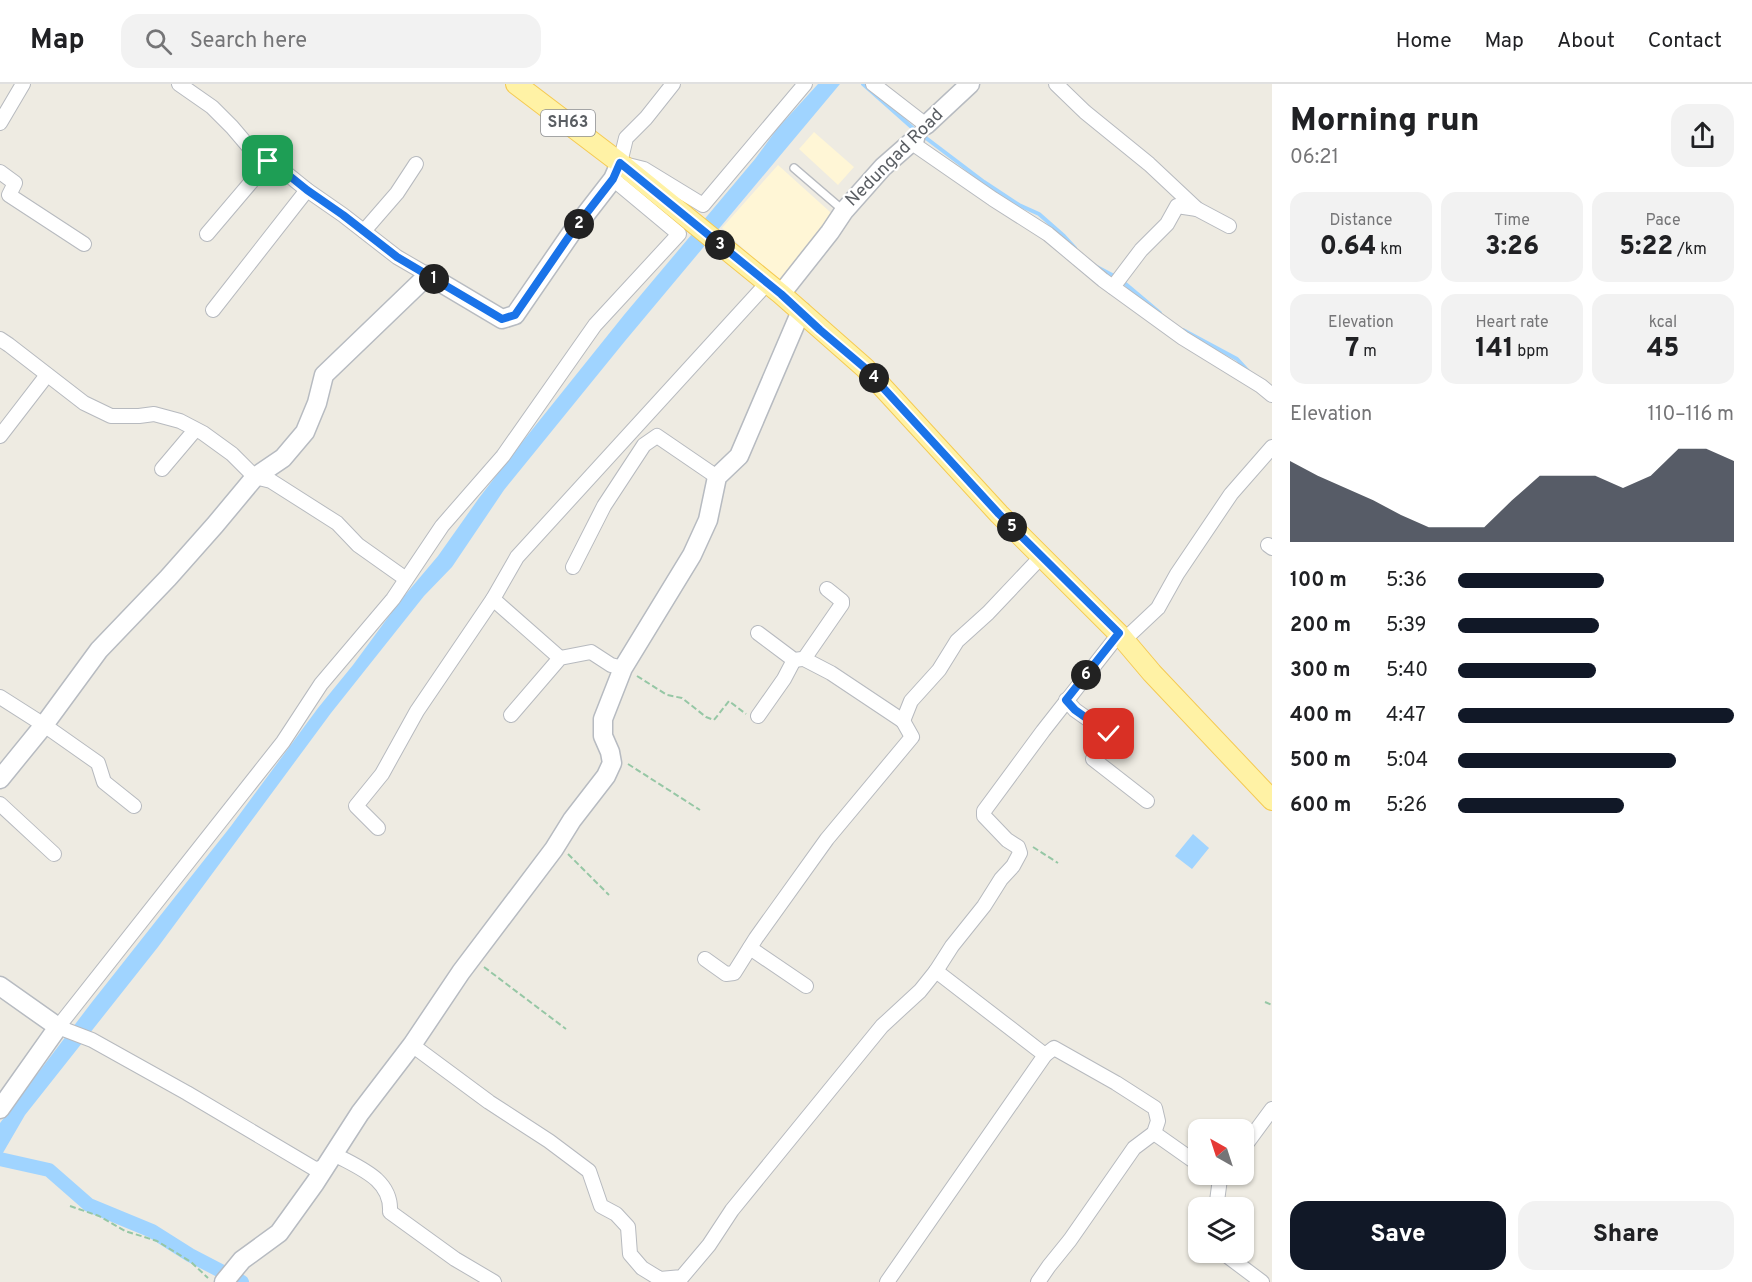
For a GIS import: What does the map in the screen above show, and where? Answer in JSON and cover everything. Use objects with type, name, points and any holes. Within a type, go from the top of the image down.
[{"type":"main road","name":"SH63","points":[[516,84],[616,171],[781,294],[865,368],[999,514],[1121,637],[1200,725],[1272,800]]},
{"type":"street","points":[[0,123],[23,84]]},
{"type":"street","points":[[179,84],[212,107],[249,147],[397,257],[502,319],[515,315],[616,171],[626,138],[646,118],[673,84]]},
{"type":"street","points":[[616,171],[644,169],[703,205],[805,84]]},
{"type":"street","points":[[873,84],[918,136],[993,199],[1117,282],[1183,338],[1272,394]]},
{"type":"street","name":"Nedungad Road","points":[[781,294],[844,211],[883,167],[970,84]]},
{"type":"street","points":[[1056,84],[1085,112],[1149,164],[1197,209],[1229,226]]},
{"type":"street","points":[[207,234],[268,161]]},
{"type":"street","points":[[364,231],[398,193],[416,164]]},
{"type":"street","points":[[0,1109],[283,742],[334,667],[393,599],[442,526],[503,456],[595,325],[679,234],[616,171]]},
{"type":"street","points":[[0,172],[15,183],[9,195],[84,244]]},
{"type":"street","points":[[213,310],[307,190]]},
{"type":"street","points":[[1117,282],[1142,250],[1167,224],[1177,206],[1197,209]]},
{"type":"street","points":[[0,779],[44,725],[99,650],[215,525],[255,477],[283,458],[305,432],[318,403],[324,375],[429,275]]},
{"type":"street","points":[[378,828],[356,806],[382,774],[417,711],[493,599],[517,557],[760,291]]},
{"type":"street","points":[[225,1277],[242,1260],[279,1233],[330,1161],[360,1113],[412,1045],[472,958],[606,776],[612,763],[603,736],[603,718],[622,668],[693,555],[708,520],[717,477],[739,456],[801,311]]},
{"type":"street","points":[[0,339],[84,403],[111,416],[154,414],[195,429],[232,454],[255,477],[271,481],[337,523],[358,545],[406,579]]},
{"type":"street","points":[[0,436],[47,375]]},
{"type":"street","points":[[162,469],[195,429]]},
{"type":"street","points":[[573,567],[604,506],[644,446],[657,435],[717,477]]},
{"type":"street","points":[[412,1045],[589,1171],[601,1206],[616,1214],[628,1227],[630,1254],[642,1268],[660,1279],[683,1280],[732,1210],[882,1026],[920,991],[984,906],[1001,879],[1013,866],[1020,854],[1018,847],[1007,840],[984,816],[984,811],[1066,700],[1121,637],[1158,608],[1180,570],[1231,494],[1272,447]]},
{"type":"street","points":[[903,721],[910,701],[939,670],[957,641],[988,613],[1041,557]]},
{"type":"street","points":[[758,716],[842,604],[838,596],[828,590]]},
{"type":"street","points":[[493,599],[560,658]]},
{"type":"street","points":[[705,959],[726,974],[734,973],[827,839],[912,737],[903,721],[831,673],[799,660],[758,633]]},
{"type":"street","points":[[511,715],[560,658],[591,652],[622,668]]},
{"type":"street","points":[[0,697],[98,763],[104,782],[134,806]]},
{"type":"street","points":[[1066,700],[1075,710],[1109,734],[1108,740],[1094,759],[1148,801]]},
{"type":"street","points":[[0,804],[54,854]]},
{"type":"street","points":[[750,948],[806,986]]},
{"type":"street","points":[[936,971],[1045,1055]]},
{"type":"street","points":[[0,986],[63,1029],[92,1040],[315,1169],[330,1161],[373,1177],[385,1188],[391,1200],[390,1212],[455,1259],[495,1282]]},
{"type":"street","points":[[887,1282],[1045,1055],[1054,1048],[1155,1108],[1158,1121],[1154,1133],[1134,1148],[1038,1282]]},
{"type":"street","points":[[1254,1133],[1272,1109]]},
{"type":"street","points":[[1154,1133],[1188,1157]]},
{"type":"street","points":[[1237,1263],[1262,1282]]},
{"type":"lane","points":[[794,168],[844,211]]},
{"type":"path","points":[[622,668],[667,695],[682,698],[706,717],[714,720],[729,701],[747,715],[758,716]]},
{"type":"path","points":[[610,752],[700,810]]},
{"type":"path","points":[[1018,847],[1026,842],[1058,863]]},
{"type":"path","points":[[557,844],[609,895]]},
{"type":"path","points":[[472,958],[566,1029]]},
{"type":"path","points":[[1265,1002],[1272,1005]]},
{"type":"path","points":[[70,1206],[99,1216],[125,1231],[157,1241],[191,1262],[225,1277]]},
{"type":"shaded area","points":[[814,132],[854,167],[838,185],[799,149]]},
{"type":"shaded area","points":[[778,165],[839,220],[782,286],[722,228]]},
{"type":"water","points":[[818,84],[840,84],[504,490],[452,567],[424,596],[331,713],[158,947],[25,1115],[0,1158],[0,1123],[92,1002],[231,826],[318,708],[400,601],[438,556],[523,441],[624,315],[755,159],[777,129]]},
{"type":"water","points":[[1193,834],[1209,848],[1192,869],[1175,856]]},
{"type":"waterway","points":[[863,84],[916,131]]},
{"type":"waterway","points":[[922,135],[984,182],[1019,205],[1039,214],[1075,248]]},
{"type":"waterway","points":[[1093,265],[1116,277]]},
{"type":"waterway","points":[[1122,281],[1160,313]]},
{"type":"waterway","points":[[1183,330],[1237,359],[1249,372]]},
{"type":"waterway","points":[[0,1159],[49,1170],[89,1205],[152,1231],[190,1255],[242,1282]]},
{"type":"route","points":[[268,161],[397,257],[502,319],[515,315],[572,232],[613,179],[620,163],[781,294],[865,368],[999,514],[1119,633],[1066,700],[1075,710],[1109,734]]}]
